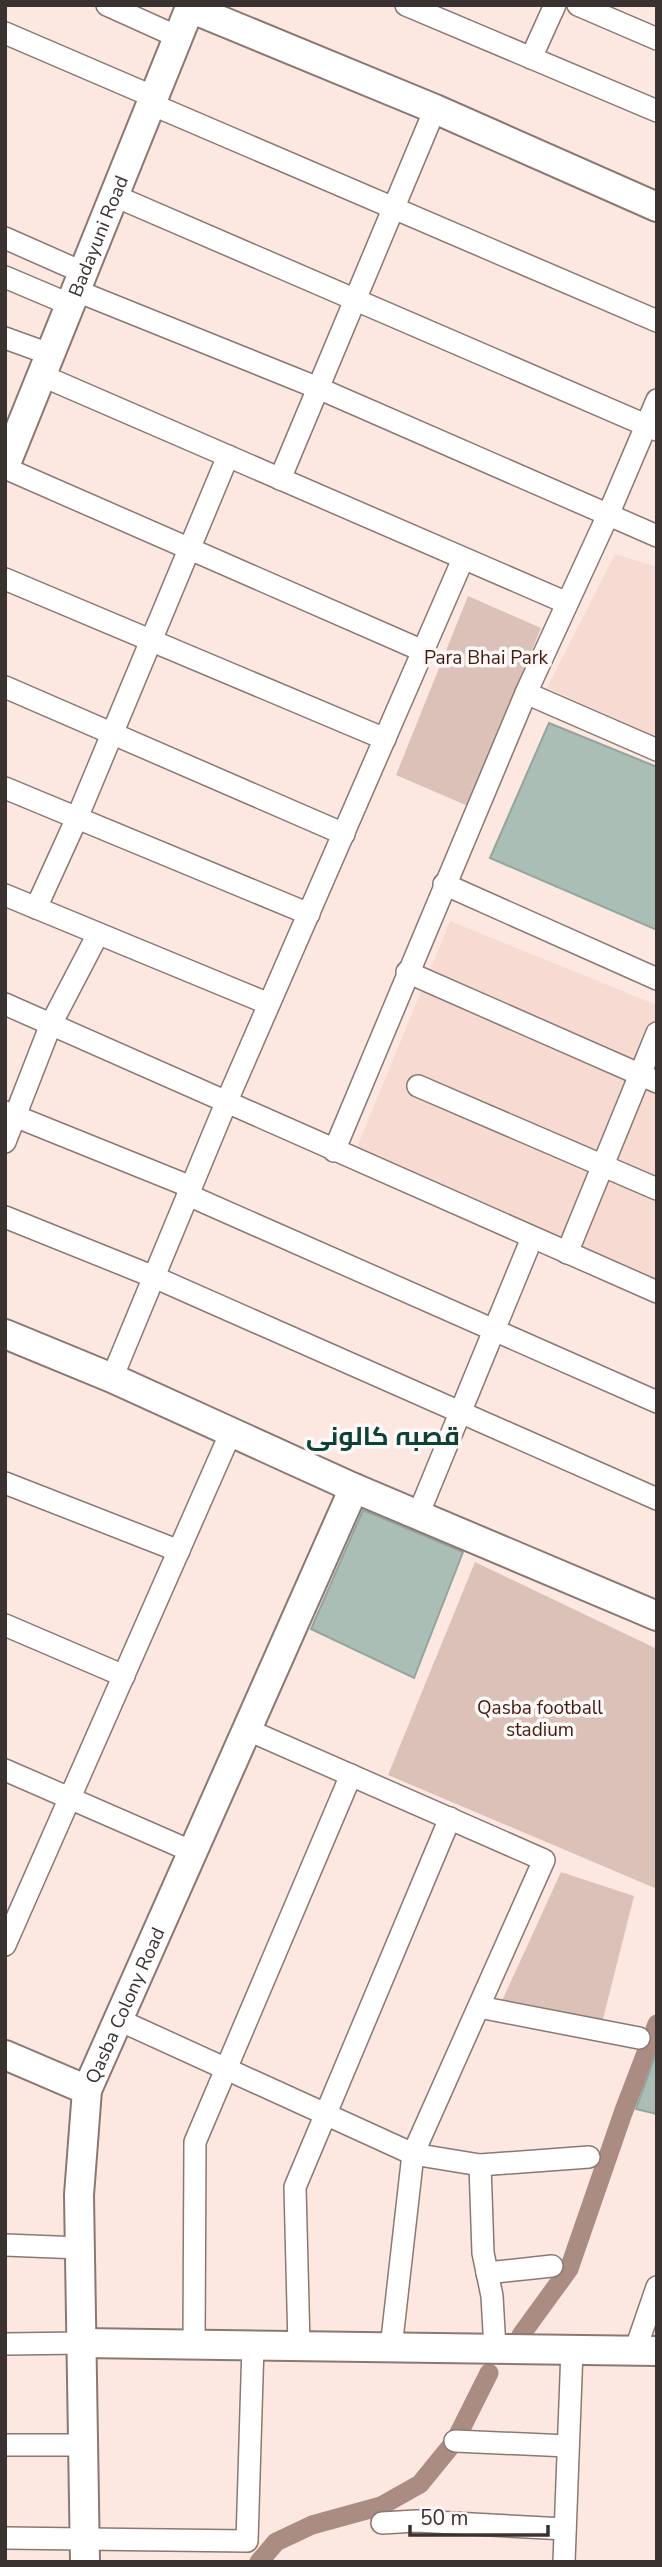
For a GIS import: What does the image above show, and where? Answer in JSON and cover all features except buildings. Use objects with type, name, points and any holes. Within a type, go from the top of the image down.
[{"type":"street","points":[[107,5],[178,37]]},
{"type":"street","points":[[407,5],[657,111]]},
{"type":"street","points":[[531,58],[555,5]]},
{"type":"street","points":[[578,5],[657,39]]},
{"type":"street","points":[[190,6],[435,109],[657,207]]},
{"type":"street","name":"Badayuni Road","points":[[5,467],[190,6]]},
{"type":"street","points":[[5,33],[393,209],[657,321]]},
{"type":"street","points":[[280,479],[435,109]]},
{"type":"street","points":[[115,196],[651,428]]},
{"type":"street","points":[[5,238],[77,290]]},
{"type":"street","points":[[5,277],[77,290],[318,388],[657,536]]},
{"type":"street","points":[[5,338],[47,366],[228,456],[567,603]]},
{"type":"street","points":[[334,1151],[526,693],[651,428],[657,400]]},
{"type":"street","points":[[36,908],[77,818],[228,456]]},
{"type":"street","points":[[5,467],[423,650]]},
{"type":"street","points":[[112,1378],[226,1103],[463,559]]},
{"type":"street","points":[[5,579],[385,739]]},
{"type":"street","points":[[5,687],[344,834]]},
{"type":"street","points":[[526,693],[657,750]]},
{"type":"street","points":[[5,789],[309,914]]},
{"type":"street","points":[[444,884],[657,979]]},
{"type":"street","points":[[5,895],[269,1004]]},
{"type":"street","points":[[5,1142],[10,1114],[51,1024],[98,933]]},
{"type":"street","points":[[407,972],[648,1079]]},
{"type":"street","points":[[5,1004],[657,1292]]},
{"type":"street","points":[[567,1253],[603,1166],[648,1079],[657,1033]]},
{"type":"street","points":[[418,1086],[657,1189]]},
{"type":"street","points":[[10,1114],[189,1191],[657,1402]]},
{"type":"street","points":[[5,1217],[154,1277],[657,1499]]},
{"type":"street","points":[[418,1516],[532,1238]]},
{"type":"street","points":[[5,1334],[112,1378],[418,1516],[657,1616]]},
{"type":"street","points":[[5,1945],[12,1910],[71,1797],[231,1432]]},
{"type":"street","points":[[5,1483],[179,1551]]},
{"type":"street","name":"Qasba Colony Road","points":[[85,2550],[79,2195],[87,2090],[355,1488]]},
{"type":"street","points":[[5,1625],[124,1676]]},
{"type":"street","points":[[248,1730],[544,1860],[413,2154],[391,2348]]},
{"type":"street","points":[[5,1770],[193,1852]]},
{"type":"street","points":[[194,2345],[195,2142],[351,1775]]},
{"type":"street","points":[[299,2346],[295,2187],[450,1818]]},
{"type":"street","points":[[478,2007],[639,2038]]},
{"type":"street","points":[[119,2020],[413,2154],[480,2165],[589,2157]]},
{"type":"street","points":[[5,2055],[87,2090]]},
{"type":"street","points":[[480,2165],[483,2253],[492,2296],[495,2349]]},
{"type":"street","points":[[5,2245],[80,2248]]},
{"type":"street","points":[[487,2273],[552,2266]]},
{"type":"street","points":[[5,2344],[646,2351],[657,2287]]},
{"type":"street","points":[[5,2538],[85,2550],[247,2542],[253,2346]]},
{"type":"street","points":[[564,2562],[572,2350]]},
{"type":"street","points":[[455,2441],[568,2446]]},
{"type":"street","points":[[5,2445],[84,2445]]},
{"type":"street","points":[[382,2523],[416,2521],[565,2529]]},
{"type":"shaded area","points":[[615,554],[657,567],[657,737],[547,688]]},
{"type":"shaded area","points":[[450,921],[657,1005],[657,1283],[355,1152]]},
{"type":"green space","name":"Para Bhai Park","points":[[468,596],[541,628],[468,806],[396,775]]},
{"type":"green space","name":"Qasba football stadium","points":[[475,1562],[657,1649],[657,1889],[388,1775]]},
{"type":"green space","points":[[561,1872],[634,1896],[600,2031],[495,2016]]},
{"type":"waterway","points":[[521,2335],[569,2269],[657,2024]]},
{"type":"waterway","points":[[259,2562],[276,2542],[312,2525],[381,2506],[420,2484],[455,2441],[489,2373]]},
{"type":"district","name":"قصبہ کالونی","points":[[383,1436]]}]
